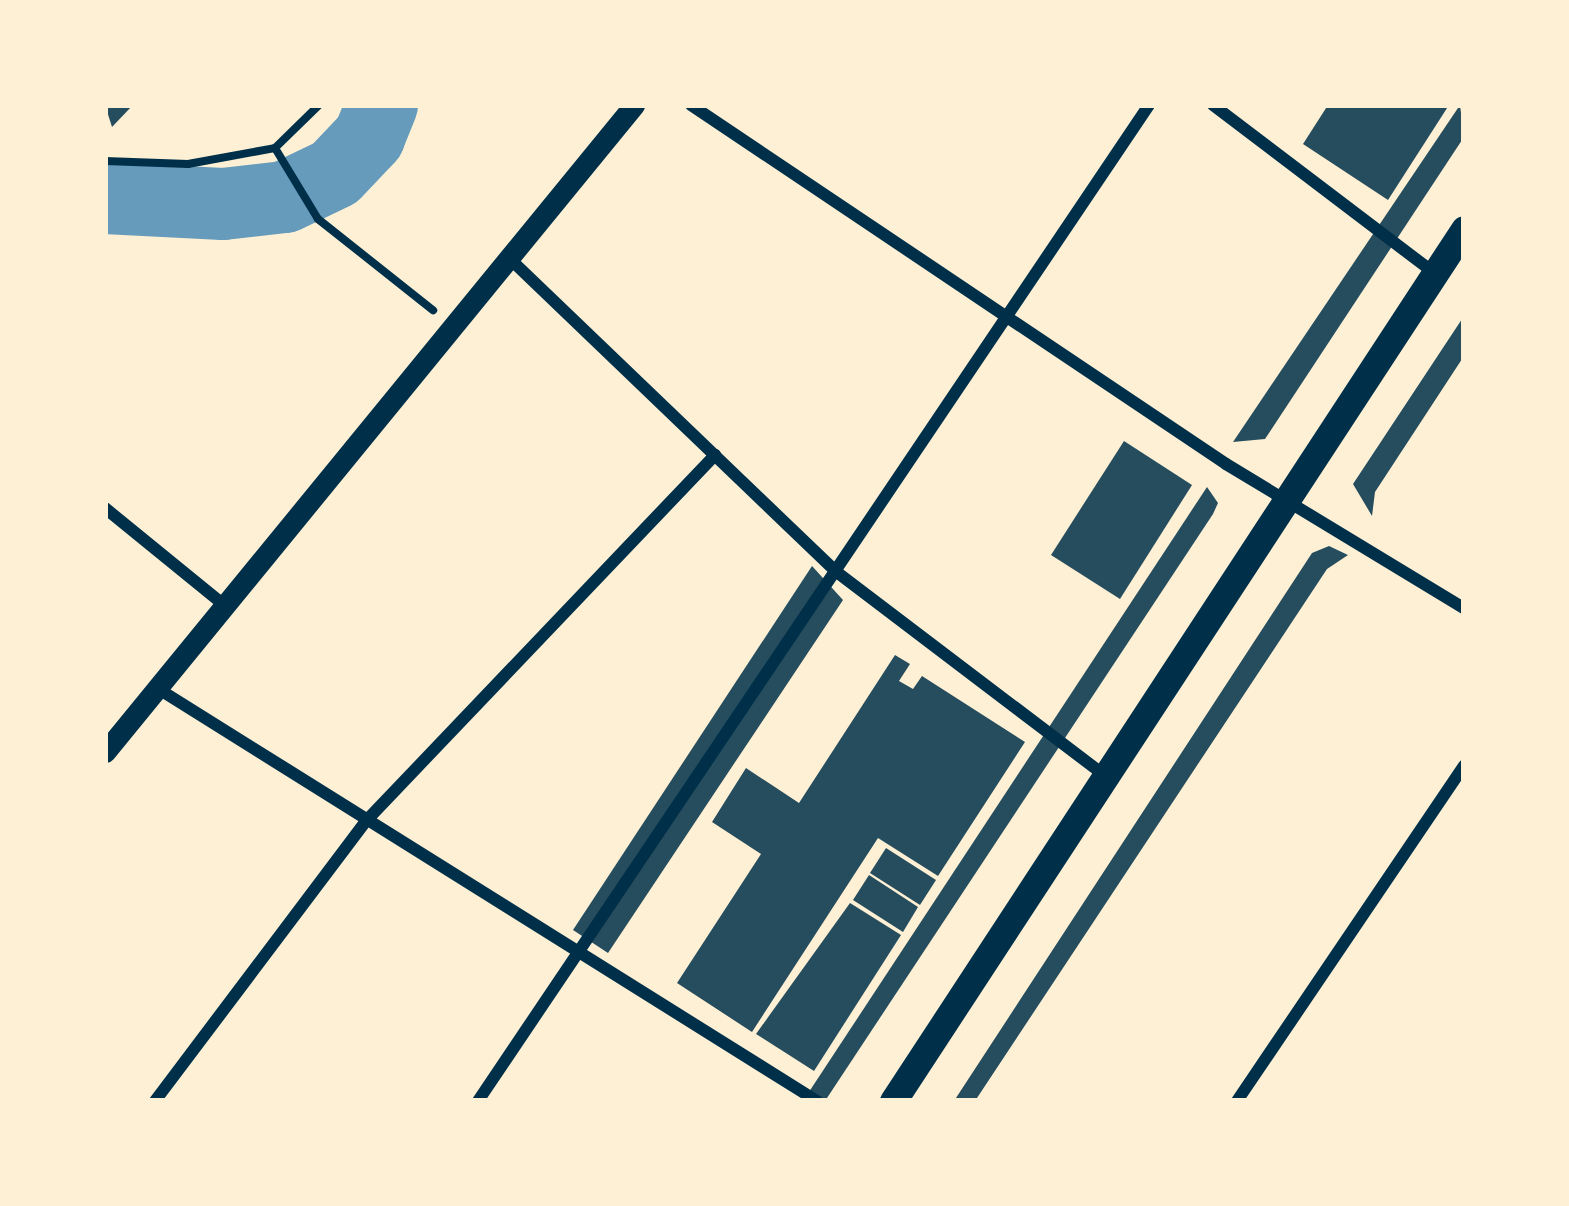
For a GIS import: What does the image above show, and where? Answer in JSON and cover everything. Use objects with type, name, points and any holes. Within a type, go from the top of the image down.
[{"type":"highway","points":[[893,1101],[1292,500],[1464,229]]},
{"type":"street","points":[[105,752],[634,105]]},
{"type":"street","points":[[691,105],[1006,318],[1464,608]]},
{"type":"street","points":[[478,1101],[1149,105]]},
{"type":"street","points":[[1213,105],[1434,273]]},
{"type":"street","points":[[509,258],[834,570],[1106,777]]},
{"type":"street","points":[[155,1101],[366,821],[716,454]]},
{"type":"street","points":[[105,508],[225,605]]},
{"type":"street","points":[[157,688],[817,1101]]},
{"type":"street","points":[[1237,1101],[1464,766]]},
{"type":"path","points":[[105,161],[188,164],[274,148],[319,105]]},
{"type":"path","points":[[274,148],[319,219],[453,326]]},
{"type":"building","points":[[105,105],[133,105],[112,127]]},
{"type":"building","points":[[1328,105],[1449,105],[1388,200],[1303,144]]},
{"type":"building","points":[[1460,105],[1464,137],[1265,439],[1233,442]]},
{"type":"building","points":[[1464,316],[1464,356],[1375,492],[1372,516],[1353,484]]},
{"type":"building","points":[[1124,441],[1192,485],[1120,599],[1051,555]]},
{"type":"building","points":[[1207,487],[1218,503],[1213,514],[825,1101],[803,1101]]},
{"type":"building","points":[[1329,546],[1348,555],[1327,569],[975,1101],[954,1101],[1312,553]]},
{"type":"building","points":[[812,566],[843,600],[608,953],[573,930]]},
{"type":"building","points":[[895,655],[910,664],[899,681],[913,689],[922,676],[1025,742],[938,876],[878,838],[752,1032],[677,983],[761,854],[712,822],[746,768],[799,803]]},
{"type":"building","points":[[886,848],[936,880],[920,905],[870,873]]},
{"type":"building","points":[[869,875],[918,907],[903,932],[853,900]]},
{"type":"building","points":[[850,903],[901,935],[814,1071],[756,1034]]},
{"type":"waterway","points":[[105,198],[223,204],[285,197],[335,173],[369,137],[382,105]]}]
